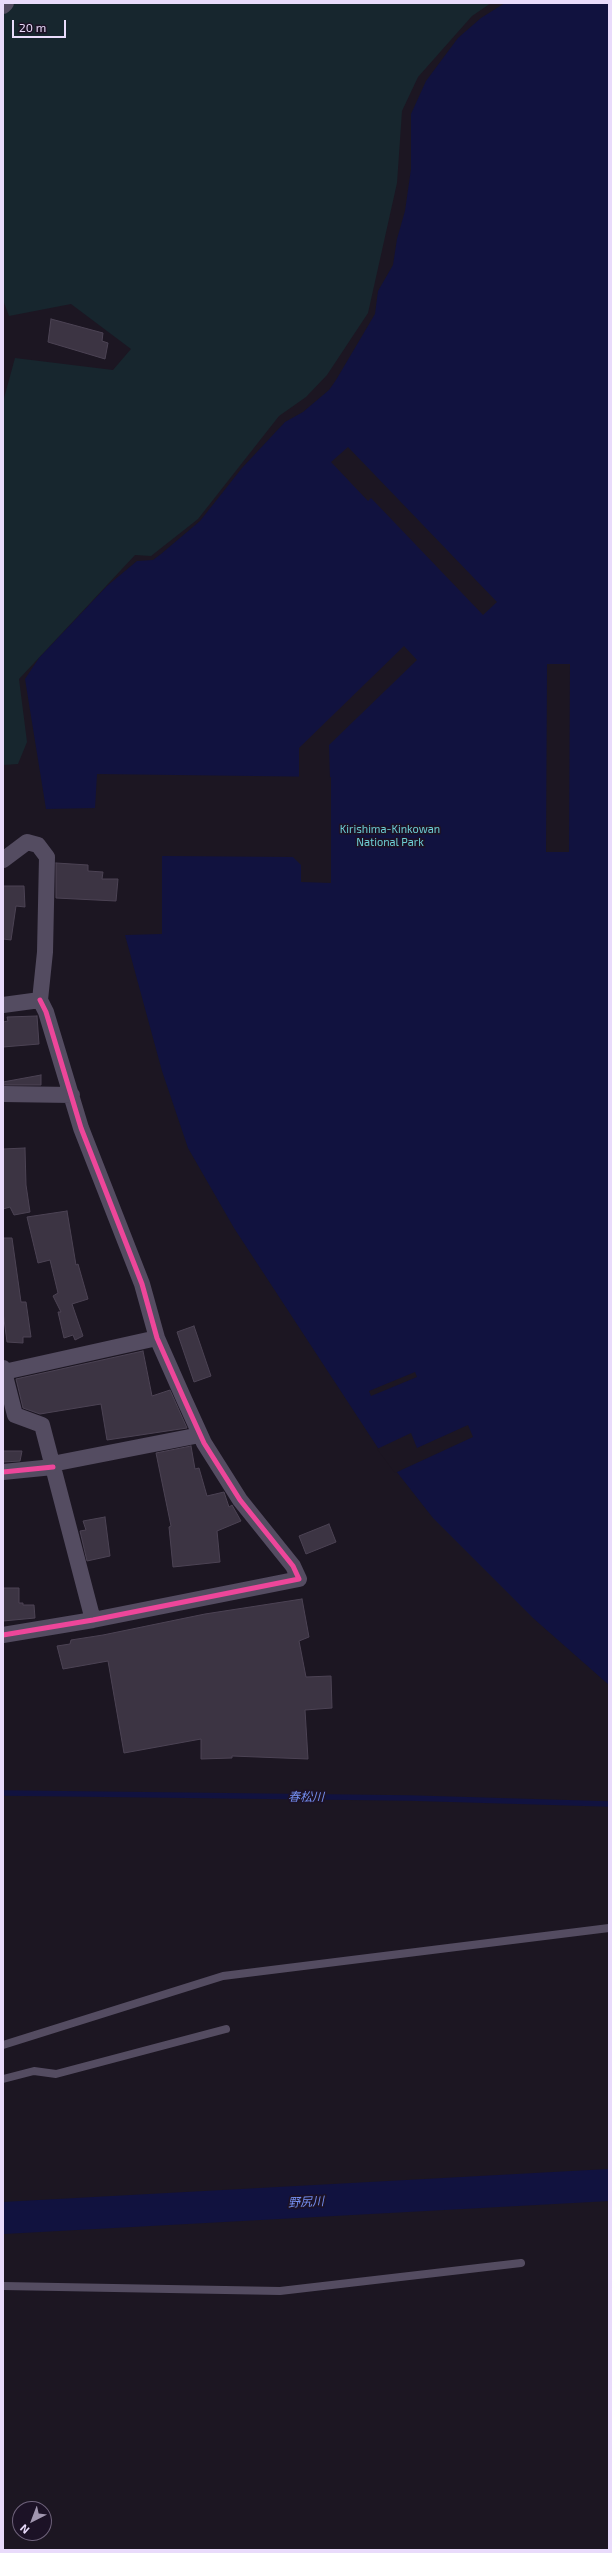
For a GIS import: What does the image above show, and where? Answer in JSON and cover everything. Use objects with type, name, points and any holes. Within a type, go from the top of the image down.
[{"type":"street","points":[[3,6],[6,3]]},
{"type":"street","points":[[3,860],[27,842],[38,845],[47,857],[45,952],[40,1000],[72,1095],[81,1128],[103,1189],[144,1290],[157,1338],[200,1435],[240,1500],[293,1566],[299,1579],[93,1620],[3,1635]]},
{"type":"street","points":[[3,1005],[40,1000]]},
{"type":"street","points":[[3,1094],[72,1095]]},
{"type":"street","points":[[93,1620],[42,1425],[15,1415],[3,1370],[157,1338]]},
{"type":"street","points":[[3,1472],[53,1466],[200,1435]]},
{"type":"lane","points":[[3,2045],[223,1976],[609,1928]]},
{"type":"lane","points":[[3,2079],[34,2071],[56,2074],[226,2029]]},
{"type":"lane","points":[[3,2286],[280,2291],[521,2263]]},
{"type":"shaded area","points":[[3,3],[491,3],[472,16],[418,77],[402,111],[397,183],[368,313],[327,375],[306,397],[279,416],[198,519],[151,556],[135,555],[19,679],[27,742],[18,764],[3,765],[3,402],[15,358],[113,370],[131,349],[71,304],[9,316],[3,300]]},
{"type":"shaded area","name":"Kirishima-Kinkowan National Park","points":[[505,3],[609,3],[609,1685],[533,1618],[433,1518],[378,1448],[234,1228],[188,1148],[162,1071],[125,935],[162,934],[162,856],[293,857],[301,865],[301,882],[331,883],[331,777],[97,774],[95,808],[46,809],[25,679],[39,658],[107,586],[137,561],[153,560],[200,521],[242,468],[285,422],[303,412],[329,390],[375,314],[378,291],[393,265],[397,239],[405,211],[411,169],[411,114],[426,81],[458,38],[481,18]]},
{"type":"pier","points":[[348,447],[497,602],[483,615],[371,498],[368,501],[331,462]]},
{"type":"pier","points":[[404,646],[417,660],[329,745],[330,778],[299,778],[299,748]]},
{"type":"pier","points":[[547,664],[570,664],[569,852],[546,852]]},
{"type":"pier","points":[[415,1372],[417,1377],[371,1396],[369,1391]]},
{"type":"pier","points":[[468,1425],[473,1437],[395,1473],[377,1449],[411,1433],[417,1448]]},
{"type":"building","points":[[51,319],[103,333],[102,341],[108,343],[105,359],[48,342]]},
{"type":"building","points":[[56,863],[88,865],[88,871],[103,872],[102,879],[118,879],[116,901],[56,898]]},
{"type":"building","points":[[3,886],[24,886],[25,907],[16,906],[11,940],[3,939]]},
{"type":"building","points":[[37,1016],[39,1044],[3,1047],[3,1022],[8,1021],[7,1017]]},
{"type":"building","points":[[41,1075],[41,1085],[3,1085],[3,1082]]},
{"type":"building","points":[[25,1148],[26,1185],[30,1212],[14,1215],[10,1207],[3,1209],[3,1149]]},
{"type":"building","points":[[67,1211],[76,1265],[78,1264],[88,1299],[72,1304],[83,1336],[75,1340],[73,1335],[64,1338],[58,1312],[61,1312],[53,1296],[58,1293],[50,1260],[38,1263],[27,1217]]},
{"type":"building","points":[[3,1238],[12,1238],[21,1302],[26,1302],[31,1337],[23,1337],[23,1343],[7,1342],[3,1312]]},
{"type":"building","points":[[194,1326],[211,1376],[194,1382],[177,1332]]},
{"type":"building","points":[[143,1351],[152,1396],[170,1390],[187,1428],[107,1440],[101,1404],[40,1414],[23,1408],[16,1379]]},
{"type":"building","points":[[191,1446],[195,1469],[199,1468],[207,1496],[224,1492],[229,1507],[232,1505],[241,1521],[217,1531],[220,1562],[173,1567],[169,1527],[171,1526],[156,1453]]},
{"type":"building","points":[[3,1451],[22,1451],[20,1461],[3,1462]]},
{"type":"building","points":[[105,1517],[110,1556],[87,1561],[80,1531],[86,1530],[83,1521]]},
{"type":"building","points":[[329,1524],[336,1542],[306,1554],[299,1536]]},
{"type":"building","points":[[3,1588],[19,1588],[19,1603],[23,1603],[23,1605],[34,1605],[35,1618],[3,1621]]},
{"type":"building","points":[[302,1599],[309,1637],[299,1641],[306,1677],[331,1676],[332,1708],[305,1710],[308,1759],[232,1756],[232,1758],[201,1759],[201,1739],[124,1753],[108,1661],[63,1669],[57,1646],[70,1644],[71,1640],[205,1614]]},
{"type":"waterway","name":"春松川","points":[[3,1793],[409,1798],[609,1804]]},
{"type":"waterway","name":"野尻川","points":[[3,2218],[609,2185]]},
{"type":"cycle path","points":[[3,1635],[93,1620],[299,1579],[293,1566],[240,1500],[204,1443],[184,1399],[157,1338],[142,1284],[81,1128],[46,1012],[40,1000]]},
{"type":"cycle path","points":[[3,1472],[53,1467]]}]
